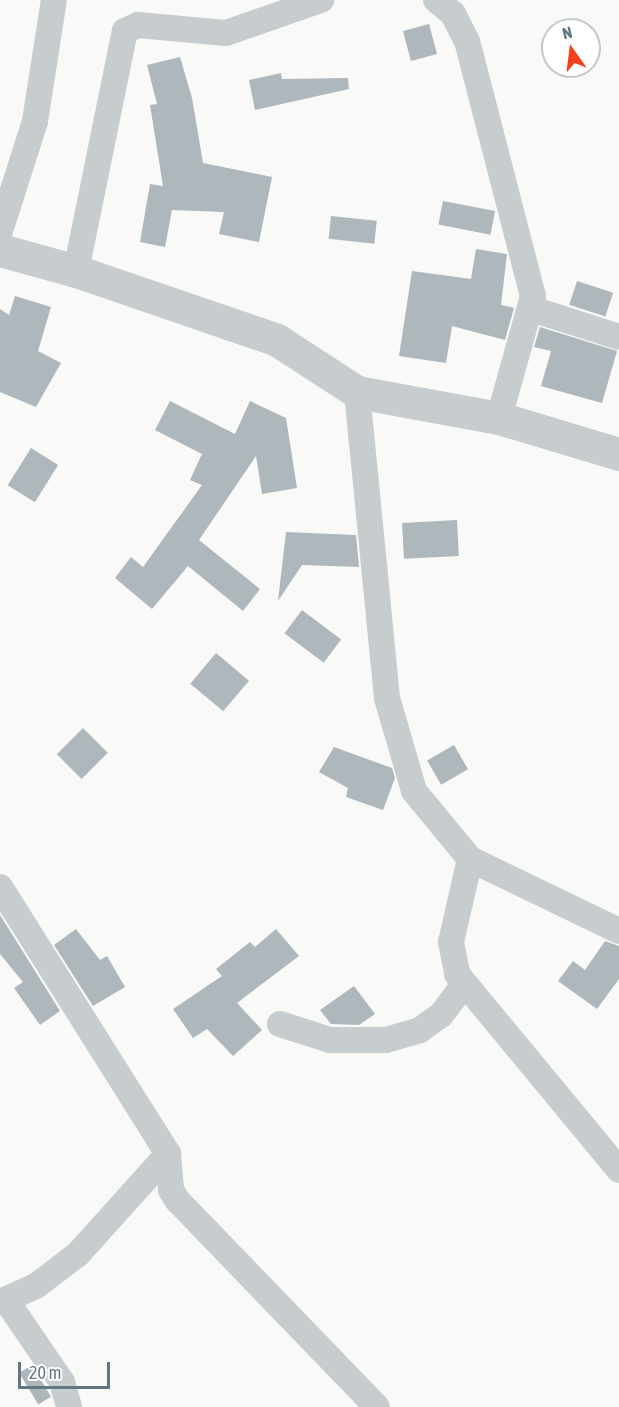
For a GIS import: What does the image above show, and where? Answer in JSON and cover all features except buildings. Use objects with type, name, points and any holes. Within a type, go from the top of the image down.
[{"type":"street","points":[[0,231],[35,121],[54,0]]},
{"type":"street","points":[[76,271],[121,37],[125,31],[138,25],[226,33],[321,0]]},
{"type":"street","points":[[435,0],[453,14],[467,41],[530,283],[532,309],[499,418]]},
{"type":"street","points":[[0,250],[76,271],[277,340],[357,392],[499,418],[619,454]]},
{"type":"street","points":[[532,309],[619,337]]},
{"type":"street","points":[[357,392],[387,698],[414,791],[470,859],[619,931]]},
{"type":"street","points":[[470,859],[451,942],[458,974],[464,985],[619,1170]]},
{"type":"street","points":[[0,887],[168,1154],[171,1190],[178,1201],[377,1407]]},
{"type":"street","points":[[280,1024],[330,1040],[386,1040],[420,1030],[441,1015],[464,985]]},
{"type":"street","points":[[69,1407],[62,1382],[3,1301],[36,1286],[78,1254],[133,1197],[168,1154]]}]
